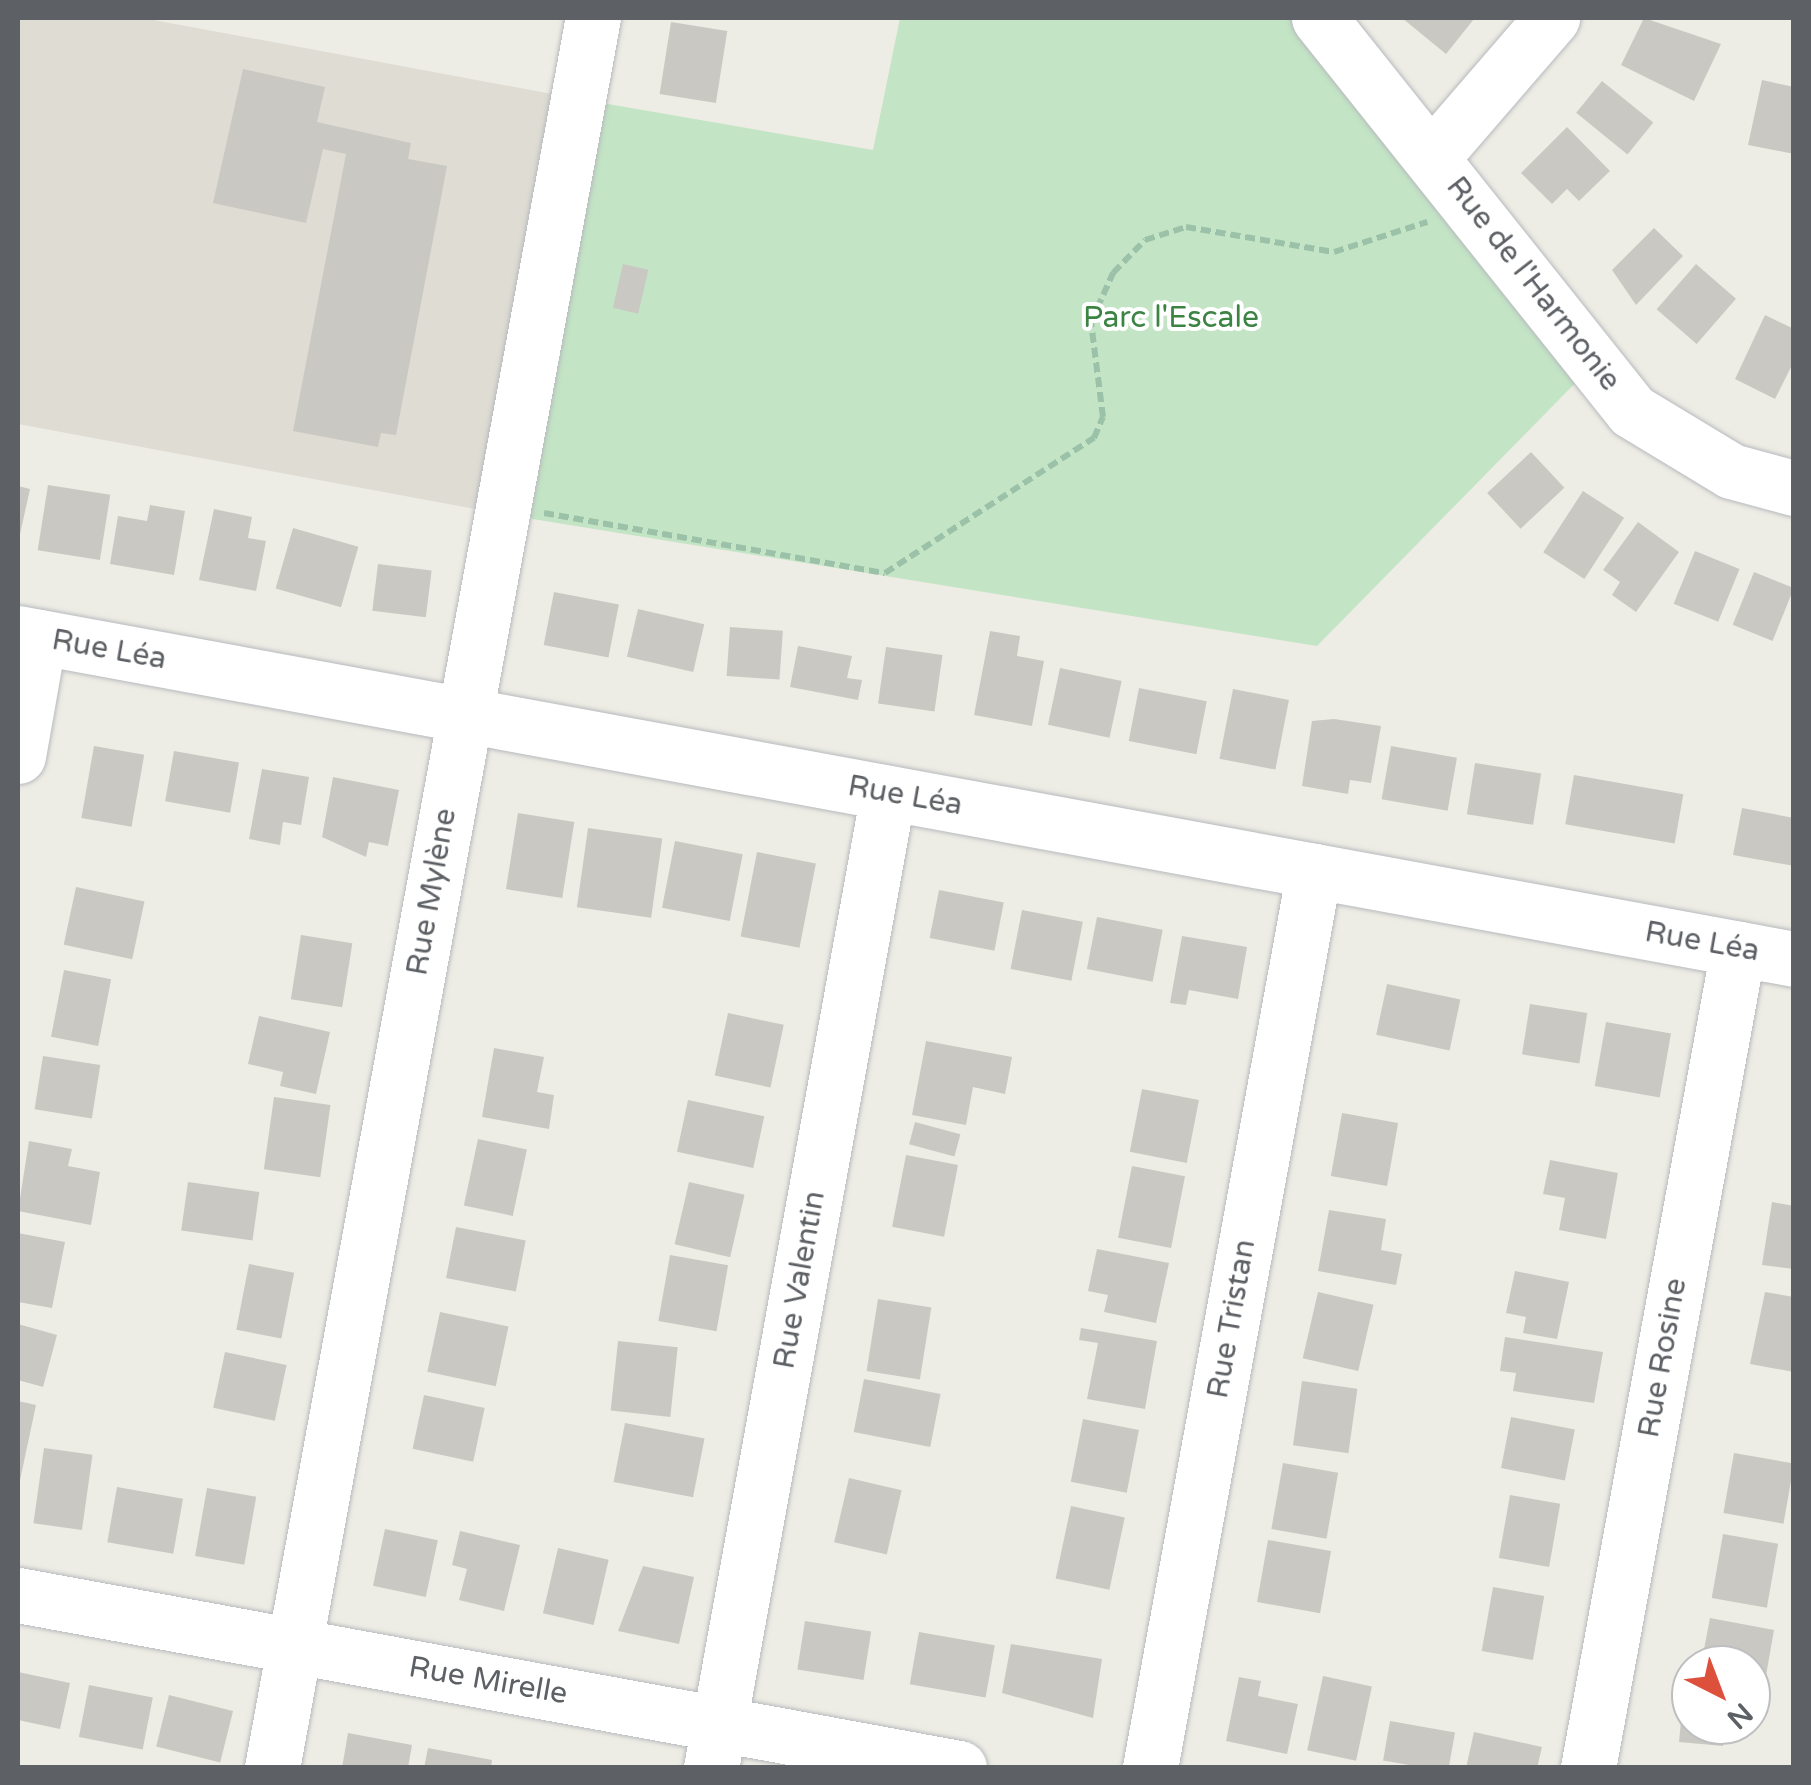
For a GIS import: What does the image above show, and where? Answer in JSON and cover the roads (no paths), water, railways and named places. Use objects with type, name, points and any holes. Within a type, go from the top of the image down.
[{"type":"street","name":"Rue Mylène","points":[[272,1768],[594,18]]},
{"type":"street","name":"Rue de l'Harmonie","points":[[1319,18],[1632,411],[1730,471],[1794,488]]},
{"type":"street","points":[[1447,175],[1552,18]]},
{"type":"street","points":[[18,756],[28,635]]},
{"type":"street","name":"Rue Léa","points":[[28,635],[1794,959]]},
{"type":"street","name":"Rue Valentin","points":[[715,1746],[888,793]]},
{"type":"street","name":"Rue Tristan","points":[[1150,1768],[1314,871]]},
{"type":"street","name":"Rue Rosine","points":[[1588,1768],[1738,949]]},
{"type":"street","name":"Rue Mirelle","points":[[18,1595],[294,1646],[715,1746],[959,1768]]},
{"type":"park label","name":"Parc l'Escale","points":[[1171,318]]}]
